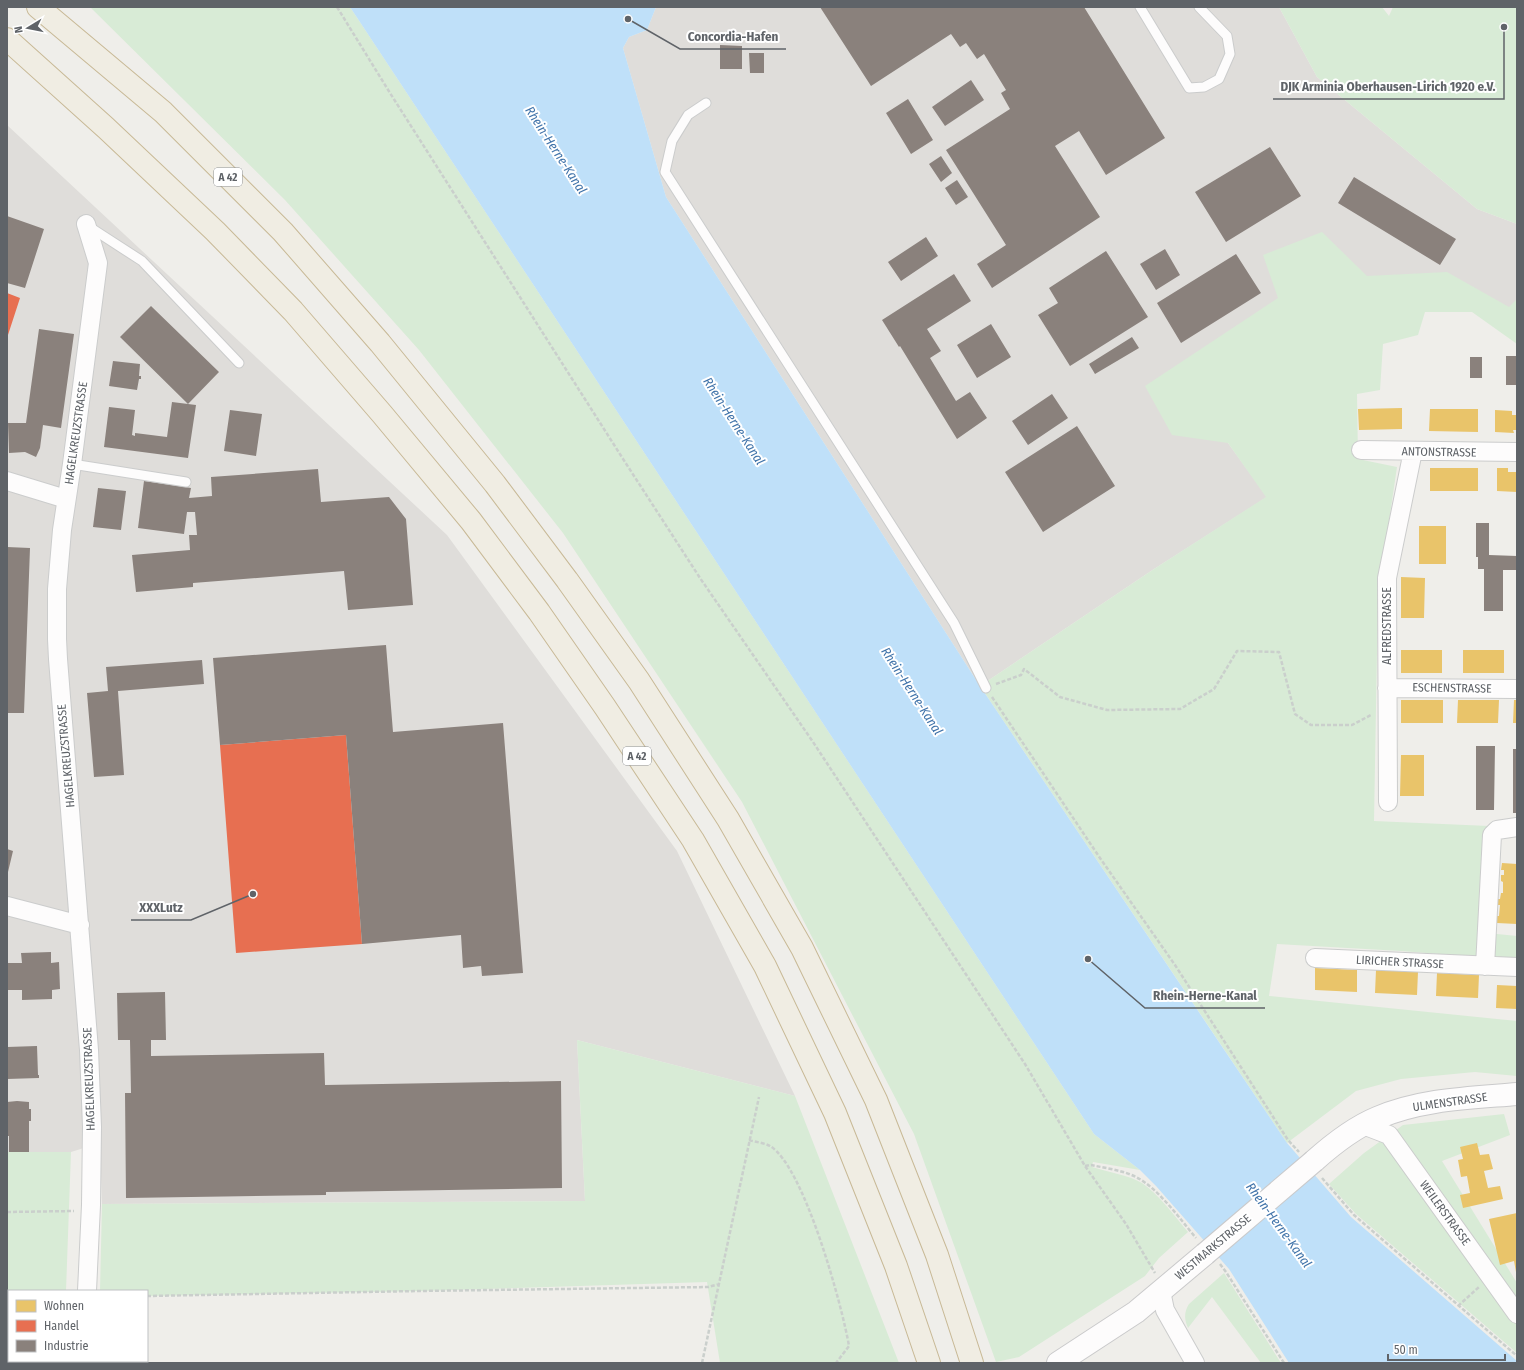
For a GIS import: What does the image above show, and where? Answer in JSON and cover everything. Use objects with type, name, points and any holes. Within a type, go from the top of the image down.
[{"type":"highway","name":"A 42","points":[[38,7],[163,112],[283,232],[380,343],[495,484],[567,580],[639,681],[728,819],[806,955],[876,1100],[938,1255],[972,1363]]},
{"type":"highway","points":[[50,7],[60,26]]},
{"type":"highway","name":"A 42","points":[[7,39],[106,128],[215,231],[293,310],[471,521],[539,612],[605,707],[693,840],[765,966],[835,1113],[896,1266],[929,1363]]},
{"type":"street","name":"HAGELKREUZSTRASSE","points":[[86,224],[98,263],[62,530],[57,589],[57,639],[89,1050],[92,1127],[91,1212],[87,1290]]},
{"type":"street","name":"ANTONSTRASSE","points":[[1361,450],[1517,452]]},
{"type":"street","name":"ALFREDSTRASSE","points":[[1388,802],[1387,578],[1413,451]]},
{"type":"street","points":[[7,480],[66,499]]},
{"type":"street","name":"ESCHENSTRASSE","points":[[1387,688],[1517,689]]},
{"type":"street","points":[[1485,966],[1492,835],[1497,830],[1517,827]]},
{"type":"street","points":[[7,906],[80,924]]},
{"type":"street","name":"LIRICHER STRASSE","points":[[1315,958],[1517,967]]},
{"type":"street","name":"ULMENSTRASSE","points":[[1363,1125],[1390,1112],[1430,1102],[1517,1094]]},
{"type":"street","name":"WESTMARKSTRASSE","points":[[1058,1363],[1136,1312],[1345,1136],[1363,1125]]},
{"type":"street","name":"WEILERSTRASSE","points":[[1363,1125],[1389,1135],[1517,1314]]},
{"type":"street","points":[[1161,1291],[1166,1310],[1195,1363]]},
{"type":"lane","points":[[1140,7],[1189,88],[1204,87],[1219,79],[1230,54],[1227,36],[1199,7]]},
{"type":"lane","points":[[706,103],[688,115],[672,141],[665,172],[954,623],[986,688]]},
{"type":"lane","points":[[86,224],[142,261],[238,363]]},
{"type":"lane","points":[[72,464],[186,482]]},
{"type":"path","points":[[337,7],[390,94],[700,578],[817,749],[1025,1064],[1085,1166],[1126,1224],[1155,1271],[1161,1291]]},
{"type":"path","points":[[1388,706],[1352,725],[1311,725],[1295,714],[1279,652],[1237,651],[1214,689],[1180,709],[1107,710],[1060,698],[1024,670],[1021,675],[986,688],[1100,858],[1175,965],[1288,1140],[1312,1164],[1354,1216],[1517,1356]]},
{"type":"path","points":[[702,1363],[759,1097]]},
{"type":"path","points":[[749,1140],[770,1146],[781,1156],[794,1177],[804,1198],[827,1260],[845,1323],[849,1346],[836,1363]]},
{"type":"path","points":[[7,1212],[61,1210]]},
{"type":"path","points":[[1458,1306],[1490,1276]]},
{"type":"path","points":[[148,1296],[708,1287],[719,1284]]},
{"type":"shaded area","points":[[656,7],[1279,7],[1317,77],[1477,209],[1517,224],[1517,312],[1426,293],[1228,443],[1267,497],[1154,569],[980,686],[666,197],[623,48],[629,37],[647,30]]},
{"type":"shaded area","points":[[7,125],[447,535],[677,851],[795,1096],[577,1040],[585,1201],[102,1204],[100,1143],[71,1152],[7,1152]]},
{"type":"green space","points":[[90,7],[350,7],[1094,1134],[1140,1170],[1093,1162],[1092,1167],[1142,1183],[1161,1199],[1188,1232],[1159,1258],[1145,1276],[1019,1357],[996,1362],[914,1134],[742,802],[563,533],[419,350],[285,200]]},
{"type":"green space","points":[[1279,7],[1382,7],[1389,16],[1393,7],[1517,7],[1517,224],[1477,209],[1317,77]]},
{"type":"green space","points":[[1322,232],[1367,276],[1447,272],[1509,307],[1517,299],[1517,344],[1472,312],[1425,312],[1418,335],[1383,344],[1380,390],[1357,394],[1358,459],[1397,467],[1378,596],[1374,821],[1489,826],[1487,933],[1517,936],[1517,960],[1401,951],[1277,944],[1269,996],[1517,1021],[1517,1076],[1475,1072],[1401,1079],[1356,1091],[1287,1143],[980,686],[1154,569],[1266,497],[1228,443],[1172,435],[1145,386],[1278,298],[1263,255]]},
{"type":"green space","points":[[577,1040],[795,1096],[899,1363],[720,1363],[707,1282],[419,1291],[148,1296],[148,1290],[100,1290],[102,1204],[585,1201]]},
{"type":"green space","points":[[1504,1114],[1510,1135],[1442,1161],[1517,1283],[1517,1353],[1356,1214],[1329,1184],[1364,1153],[1403,1125]]},
{"type":"green space","points":[[7,1152],[71,1152],[66,1290],[8,1290],[7,1299]]},
{"type":"green space","points":[[1224,1273],[1281,1363],[1261,1363],[1212,1297],[1188,1328],[1185,1316],[1189,1304]]},
{"type":"water","points":[[350,7],[656,7],[647,30],[629,37],[623,48],[666,197],[980,686],[1287,1143],[1351,1217],[1517,1361],[1517,1363],[1289,1363],[1229,1269],[1156,1186],[1140,1170],[1094,1134]]},
{"type":"building: Wohnen","points":[[1402,408],[1402,429],[1359,430],[1358,409]]},
{"type":"building: Wohnen","points":[[1430,409],[1478,409],[1478,432],[1429,431]]},
{"type":"building: Wohnen","points":[[1495,410],[1512,411],[1512,415],[1517,415],[1517,430],[1513,430],[1514,433],[1495,432]]},
{"type":"building: Wohnen","points":[[1430,468],[1478,468],[1478,491],[1430,491]]},
{"type":"building: Wohnen","points":[[1497,468],[1508,468],[1508,472],[1517,472],[1517,492],[1497,491]]},
{"type":"building: Wohnen","points":[[1419,526],[1446,526],[1446,564],[1419,564]]},
{"type":"building: Wohnen","points":[[1401,577],[1425,578],[1424,618],[1401,618]]},
{"type":"building: Wohnen","points":[[1401,650],[1442,650],[1442,673],[1401,673]]},
{"type":"building: Wohnen","points":[[1463,650],[1504,650],[1504,673],[1463,673]]},
{"type":"building: Wohnen","points":[[1401,700],[1443,700],[1443,723],[1401,723]]},
{"type":"building: Wohnen","points":[[1458,700],[1499,700],[1498,723],[1457,723]]},
{"type":"building: Wohnen","points":[[1514,700],[1517,700],[1517,723],[1513,723]]},
{"type":"building: Wohnen","points":[[1401,755],[1424,755],[1424,796],[1400,796]]},
{"type":"building: Wohnen","points":[[1502,863],[1517,864],[1517,924],[1497,923],[1500,905],[1498,905],[1498,899],[1500,899],[1501,893],[1503,893],[1503,882],[1501,881],[1501,875],[1504,875],[1504,870],[1501,870]]},
{"type":"building: Wohnen","points":[[1315,968],[1357,970],[1357,992],[1315,990]]},
{"type":"building: Wohnen","points":[[1376,970],[1418,972],[1417,995],[1375,993]]},
{"type":"building: Wohnen","points":[[1437,973],[1479,975],[1478,998],[1436,996]]},
{"type":"building: Wohnen","points":[[1497,985],[1517,986],[1517,1009],[1496,1008]]},
{"type":"building: Wohnen","points":[[1477,1143],[1480,1155],[1489,1154],[1493,1169],[1484,1171],[1488,1188],[1500,1186],[1503,1199],[1463,1208],[1460,1195],[1470,1193],[1467,1176],[1461,1177],[1458,1160],[1463,1159],[1460,1147]]},
{"type":"building: Wohnen","points":[[1517,1213],[1516,1272],[1514,1261],[1500,1265],[1489,1219]]},
{"type":"building: Wohnen","points":[[120,1362],[147,1362],[147,1363]]},
{"type":"building: Handel","points":[[7,293],[20,298],[7,338]]},
{"type":"building: Handel","points":[[346,735],[362,944],[236,953],[220,745]]},
{"type":"building: Industrie","points":[[820,7],[1084,7],[1165,138],[1106,175],[1079,131],[1055,146],[1100,217],[992,288],[977,264],[1006,245],[946,150],[1010,109],[1001,93],[1006,90],[984,54],[977,59],[966,43],[960,47],[951,34],[871,86]]},
{"type":"building: Industrie","points":[[720,45],[742,46],[742,69],[720,69]]},
{"type":"building: Industrie","points":[[749,53],[764,53],[764,73],[750,73]]},
{"type":"building: Industrie","points":[[971,80],[984,100],[945,126],[932,107]]},
{"type":"building: Industrie","points":[[908,99],[933,140],[911,154],[886,113]]},
{"type":"building: Industrie","points":[[1270,147],[1301,196],[1226,242],[1195,192]]},
{"type":"building: Industrie","points":[[941,156],[952,173],[941,182],[929,164]]},
{"type":"building: Industrie","points":[[1354,177],[1456,239],[1440,265],[1338,203]]},
{"type":"building: Industrie","points":[[957,180],[968,197],[956,205],[945,188]]},
{"type":"building: Industrie","points":[[7,216],[44,229],[25,288],[7,283]]},
{"type":"building: Industrie","points":[[926,237],[938,256],[901,281],[888,262]]},
{"type":"building: Industrie","points":[[1165,249],[1180,275],[1156,290],[1140,264]]},
{"type":"building: Industrie","points":[[1106,251],[1148,317],[1070,366],[1038,315],[1058,303],[1049,288]]},
{"type":"building: Industrie","points":[[1236,254],[1261,293],[1181,343],[1157,303]]},
{"type":"building: Industrie","points":[[954,274],[971,301],[927,329],[941,351],[930,358],[956,401],[970,392],[987,418],[957,439],[900,346],[899,347],[882,320]]},
{"type":"building: Industrie","points":[[151,306],[219,372],[188,404],[120,337]]},
{"type":"building: Industrie","points":[[991,324],[1011,357],[977,378],[957,345]]},
{"type":"building: Industrie","points":[[39,329],[74,334],[61,428],[43,425],[40,448],[36,457],[25,452],[9,453],[8,423],[26,423]]},
{"type":"building: Industrie","points":[[1132,337],[1139,348],[1095,374],[1089,364]]},
{"type":"building: Industrie","points":[[1506,356],[1517,356],[1517,385],[1506,385]]},
{"type":"building: Industrie","points":[[1470,357],[1482,357],[1482,378],[1470,378]]},
{"type":"building: Industrie","points":[[113,361],[140,364],[139,376],[141,376],[141,379],[139,379],[137,390],[109,386]]},
{"type":"building: Industrie","points":[[1052,394],[1068,418],[1028,445],[1012,421]]},
{"type":"building: Industrie","points":[[172,402],[196,405],[188,458],[104,447],[109,407],[135,410],[132,435],[135,436],[135,433],[167,437]]},
{"type":"building: Industrie","points":[[230,410],[262,414],[256,456],[224,451]]},
{"type":"building: Industrie","points":[[1077,426],[1115,486],[1043,532],[1005,472]]},
{"type":"building: Industrie","points":[[318,469],[321,502],[389,497],[406,519],[413,605],[348,610],[344,571],[193,583],[193,587],[136,592],[132,555],[190,550],[189,535],[197,535],[195,512],[187,512],[184,534],[138,528],[144,481],[191,488],[189,498],[212,496],[211,477]]},
{"type":"building: Industrie","points":[[98,488],[126,491],[121,530],[93,527]]},
{"type":"building: Industrie","points":[[1476,523],[1489,523],[1489,555],[1517,556],[1517,570],[1503,570],[1503,611],[1484,611],[1484,569],[1478,569],[1478,557],[1476,557]]},
{"type":"building: Industrie","points":[[7,547],[30,548],[24,713],[7,713]]},
{"type":"building: Industrie","points":[[386,645],[393,732],[503,723],[523,973],[482,976],[481,966],[463,968],[461,935],[362,944],[346,735],[220,745],[213,658]]},
{"type":"building: Industrie","points":[[202,660],[204,684],[118,691],[124,775],[94,777],[87,693],[108,691],[106,667]]},
{"type":"building: Industrie","points":[[1476,746],[1495,746],[1494,810],[1476,810]]},
{"type":"building: Industrie","points":[[1513,749],[1517,749],[1517,813],[1513,813]]},
{"type":"building: Industrie","points":[[7,849],[13,851],[8,872],[7,872]]},
{"type":"building: Industrie","points":[[51,952],[51,963],[59,962],[60,989],[52,990],[52,999],[22,1000],[22,990],[7,990],[7,963],[22,963],[21,953]]},
{"type":"building: Industrie","points":[[165,992],[166,1040],[151,1040],[151,1056],[324,1053],[325,1085],[561,1081],[562,1188],[326,1192],[326,1195],[126,1198],[125,1093],[131,1093],[130,1040],[118,1040],[117,993]]},
{"type":"building: Industrie","points":[[37,1046],[39,1078],[7,1079],[7,1047]]},
{"type":"building: Industrie","points":[[7,1102],[29,1102],[29,1109],[31,1109],[31,1121],[29,1121],[29,1152],[9,1152],[9,1136],[7,1136]]},
{"type":"place","name":"Concordia-Hafen","points":[[628,19]]},
{"type":"place","name":"DJK Arminia Oberhausen-Lirich 1920 e.V.","points":[[1504,27]]},
{"type":"place","name":"XXXLutz","points":[[253,894]]},
{"type":"place","name":"Rhein-Herne-Kanal","points":[[1088,959]]}]
